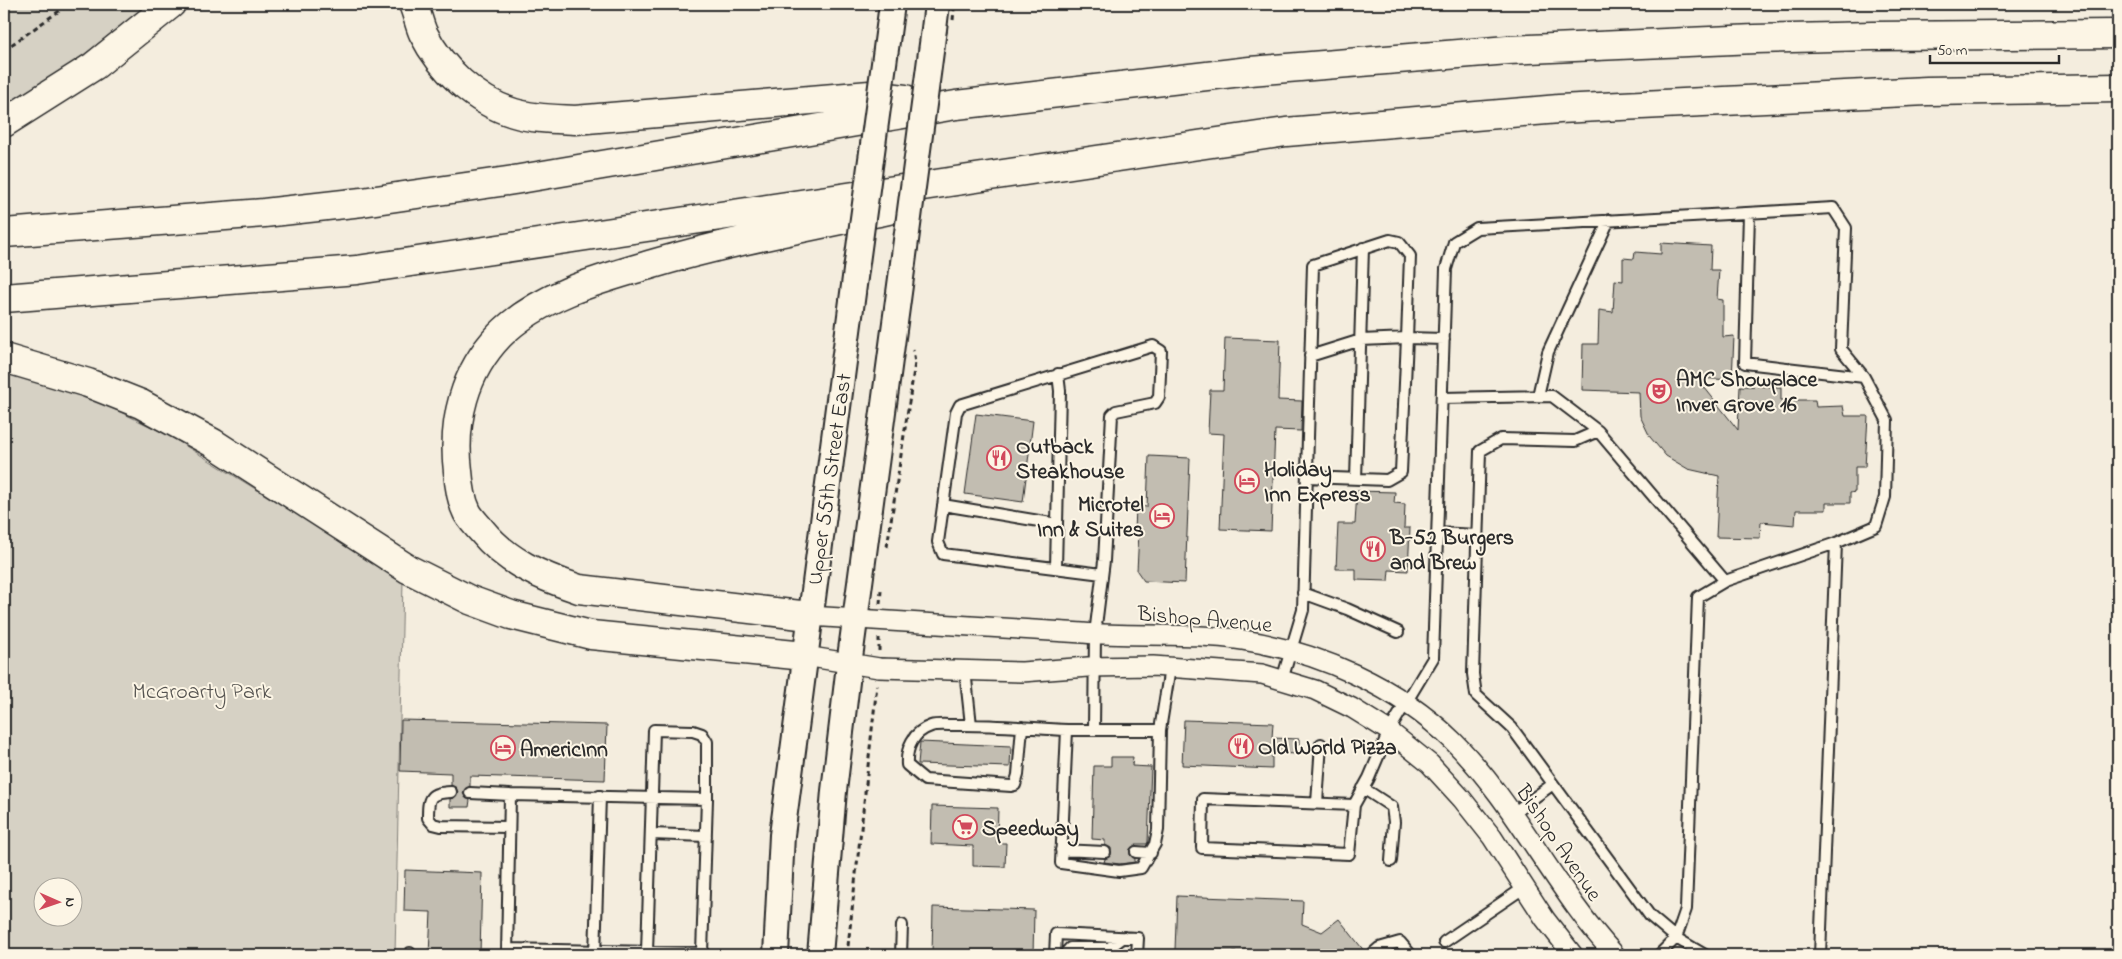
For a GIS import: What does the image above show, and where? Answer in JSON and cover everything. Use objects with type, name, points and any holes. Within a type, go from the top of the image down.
[{"type":"highway","points":[[4,123],[94,66],[172,4]]},
{"type":"highway","points":[[414,4],[423,32],[440,59],[460,81],[485,100],[514,113],[539,118],[575,120],[870,94],[956,105]]},
{"type":"highway","points":[[4,233],[264,213],[372,200],[514,180],[956,105],[1250,71],[1508,50],[1756,39],[2118,33]]},
{"type":"highway","points":[[2075,87],[2118,92]]},
{"type":"highway","points":[[4,298],[357,270],[1286,132],[1559,109],[1830,94],[2075,87],[2118,88]]},
{"type":"highway","points":[[809,616],[579,589],[544,578],[514,562],[489,540],[467,512],[459,480],[456,450],[458,420],[463,394],[478,363],[499,336],[520,318],[558,296],[605,278],[704,249],[916,204],[1024,172]]},
{"type":"highway","points":[[4,358],[88,383],[141,404],[213,444],[408,569],[470,600],[511,615],[591,635],[805,656]]},
{"type":"street","name":"Upper 55th Street East","points":[[776,955],[782,835],[809,616],[892,4]]},
{"type":"street","name":"Upper 55th Street East","points":[[820,955],[833,801],[854,619],[937,4]]},
{"type":"street","name":"Bishop Avenue","points":[[809,616],[1095,634],[1195,636],[1242,640],[1290,650],[1336,666],[1373,684],[1406,705],[1451,740],[1483,774],[1513,813],[1582,917],[1615,955]]},
{"type":"street","points":[[805,656],[849,665],[879,668],[1022,672],[1095,667],[1170,668],[1262,674],[1315,690],[1389,731],[1430,764],[1462,799],[1492,837],[1545,919],[1573,955]]},
{"type":"street","points":[[767,955],[778,908]]},
{"type":"lane","points":[[1354,805],[1203,799],[1202,848],[1349,854],[1354,805],[1364,788],[1389,731],[1434,658],[1446,269],[1454,242],[1477,228],[1832,208],[1846,228],[1841,349],[1864,377],[1888,420],[1885,497],[1876,526],[1836,543],[1724,581],[1698,597],[1686,909],[1676,938],[1659,955]]},
{"type":"lane","points":[[1749,213],[1745,363],[1864,377]]},
{"type":"lane","points":[[1538,396],[1548,352],[1609,220]]},
{"type":"lane","points":[[1282,680],[1303,610],[1313,265],[1390,240],[1400,242],[1410,256],[1401,472],[1387,480],[1307,477]]},
{"type":"lane","points":[[1356,479],[1362,248]]},
{"type":"lane","points":[[1310,356],[1361,340],[1444,339]]},
{"type":"lane","points":[[1094,729],[1095,634],[1102,574],[1112,415],[1116,411],[1155,403],[1160,397],[1161,351],[1153,346],[960,405],[956,414],[938,542],[943,554],[1102,574]]},
{"type":"lane","points":[[1056,568],[1060,391],[1058,374]]},
{"type":"lane","points":[[1442,398],[1552,396],[1598,431],[1724,581]]},
{"type":"lane","points":[[1598,431],[1575,441],[1501,439],[1480,451],[1473,674],[1476,695],[1512,728],[1650,916],[1676,938],[1705,955]]},
{"type":"lane","points":[[944,505],[1057,524]]},
{"type":"lane","points":[[1438,533],[1477,535]]},
{"type":"lane","points":[[1820,955],[1836,543]]},
{"type":"lane","points":[[1303,593],[1347,609],[1398,632]]},
{"type":"lane","points":[[1066,730],[1061,863],[1128,870],[1141,868],[1151,853],[1158,830],[1160,730],[1170,668]]},
{"type":"lane","points":[[965,670],[970,725]]},
{"type":"lane","points":[[1022,727],[1018,775],[1015,785],[925,780],[907,765],[906,752],[914,736],[931,726],[970,725],[1022,727],[1066,730],[1160,730]]},
{"type":"lane","points":[[510,795],[507,952],[702,953],[708,798],[707,742],[702,734],[693,731],[654,730],[647,952]]},
{"type":"lane","points":[[1317,803],[1321,744]]},
{"type":"lane","points":[[1513,813],[1553,784]]},
{"type":"lane","points":[[1364,788],[1392,807],[1394,822],[1391,861]]},
{"type":"lane","points":[[451,792],[436,792],[431,796],[428,802],[428,818],[433,824],[441,826],[510,827]]},
{"type":"lane","points":[[470,793],[708,798]]},
{"type":"lane","points":[[595,953],[600,796]]},
{"type":"lane","points":[[651,834],[706,836]]},
{"type":"lane","points":[[1061,850],[1105,852]]},
{"type":"lane","points":[[1136,852],[1151,853]]},
{"type":"lane","points":[[1444,942],[1525,887]]},
{"type":"lane","points":[[901,955],[902,925]]},
{"type":"lane","points":[[1055,955],[1056,934],[1138,938],[1137,955]]},
{"type":"lane","points":[[1064,955],[1070,948],[1109,948],[1124,937]]},
{"type":"lane","points":[[1371,955],[1379,948],[1400,942],[1411,955]]},
{"type":"path","points":[[4,50],[69,4]]},
{"type":"green space","points":[[4,4],[149,4],[51,80],[4,108]]},
{"type":"green space","name":"McGroarty Park","points":[[4,373],[87,396],[168,435],[403,580],[395,955],[4,955]]},
{"type":"building","name":"AMC Showplace Inver Grove 16","points":[[1661,243],[1711,246],[1710,270],[1719,270],[1717,299],[1723,300],[1723,337],[1734,336],[1732,380],[1697,378],[1738,430],[1740,386],[1781,387],[1781,400],[1815,400],[1816,407],[1843,406],[1845,416],[1868,416],[1865,467],[1855,467],[1855,492],[1850,493],[1850,503],[1826,503],[1826,510],[1796,510],[1795,525],[1761,522],[1760,538],[1716,537],[1719,476],[1688,469],[1666,456],[1650,437],[1640,416],[1639,392],[1582,390],[1583,344],[1598,344],[1599,310],[1613,312],[1615,280],[1623,281],[1623,258],[1634,259],[1635,252],[1661,254]]},
{"type":"building","name":"Holiday Inn Express","points":[[1225,338],[1280,340],[1278,400],[1302,401],[1301,431],[1275,430],[1271,531],[1220,529],[1224,434],[1208,433],[1210,390],[1223,390]]},
{"type":"building","name":"Outback Steakhouse","points":[[976,414],[1033,421],[1023,502],[965,494]]},
{"type":"building","name":"Microtel Inn & Suites","points":[[1149,456],[1190,458],[1185,583],[1144,581],[1137,571],[1139,532],[1135,532],[1136,506],[1147,507]]},
{"type":"building","name":"B-52 Burgers and Brew","points":[[1357,491],[1395,492],[1394,503],[1405,504],[1404,528],[1410,528],[1408,571],[1389,570],[1388,581],[1356,580],[1356,569],[1336,569],[1338,524],[1355,524]]},
{"type":"building","name":"AmericInn","points":[[401,720],[607,725],[605,780],[470,776],[470,786],[463,793],[470,800],[469,807],[450,807],[450,799],[455,797],[458,792],[451,785],[451,773],[400,771]]},
{"type":"building","name":"Old World Pizza","points":[[1184,720],[1273,723],[1272,738],[1299,739],[1299,754],[1272,753],[1272,769],[1182,765]]},
{"type":"building","points":[[920,742],[1011,746],[1010,767],[918,764]]},
{"type":"building","points":[[1111,757],[1133,757],[1132,766],[1151,767],[1148,842],[1147,844],[1136,844],[1130,849],[1130,855],[1135,859],[1135,862],[1120,864],[1104,862],[1111,855],[1111,848],[1105,845],[1105,840],[1092,839],[1094,766],[1111,766]]},
{"type":"building","points":[[932,806],[998,808],[997,843],[1006,843],[1005,867],[973,866],[973,846],[931,844]]},
{"type":"building","points":[[405,870],[482,873],[480,955],[429,955],[431,912],[404,911]]},
{"type":"building","points":[[1177,896],[1303,901],[1302,924],[1322,932],[1339,919],[1365,952],[1364,955],[1295,955],[1175,950]]},
{"type":"building","points":[[933,907],[1034,910],[1033,955],[932,955]]},
{"type":"place","name":"AMC Showplace Inver Grove 16","points":[[1659,391]]},
{"type":"place","name":"Outback Steakhouse","points":[[999,458]]},
{"type":"place","name":"Holiday Inn Express","points":[[1247,481]]},
{"type":"place","name":"Microtel Inn & Suites","points":[[1162,516]]},
{"type":"place","name":"B-52 Burgers and Brew","points":[[1373,549]]},
{"type":"place","name":"Old World Pizza","points":[[1241,746]]},
{"type":"place","name":"AmericInn","points":[[503,748]]},
{"type":"place","name":"Speedway","points":[[965,827]]}]
